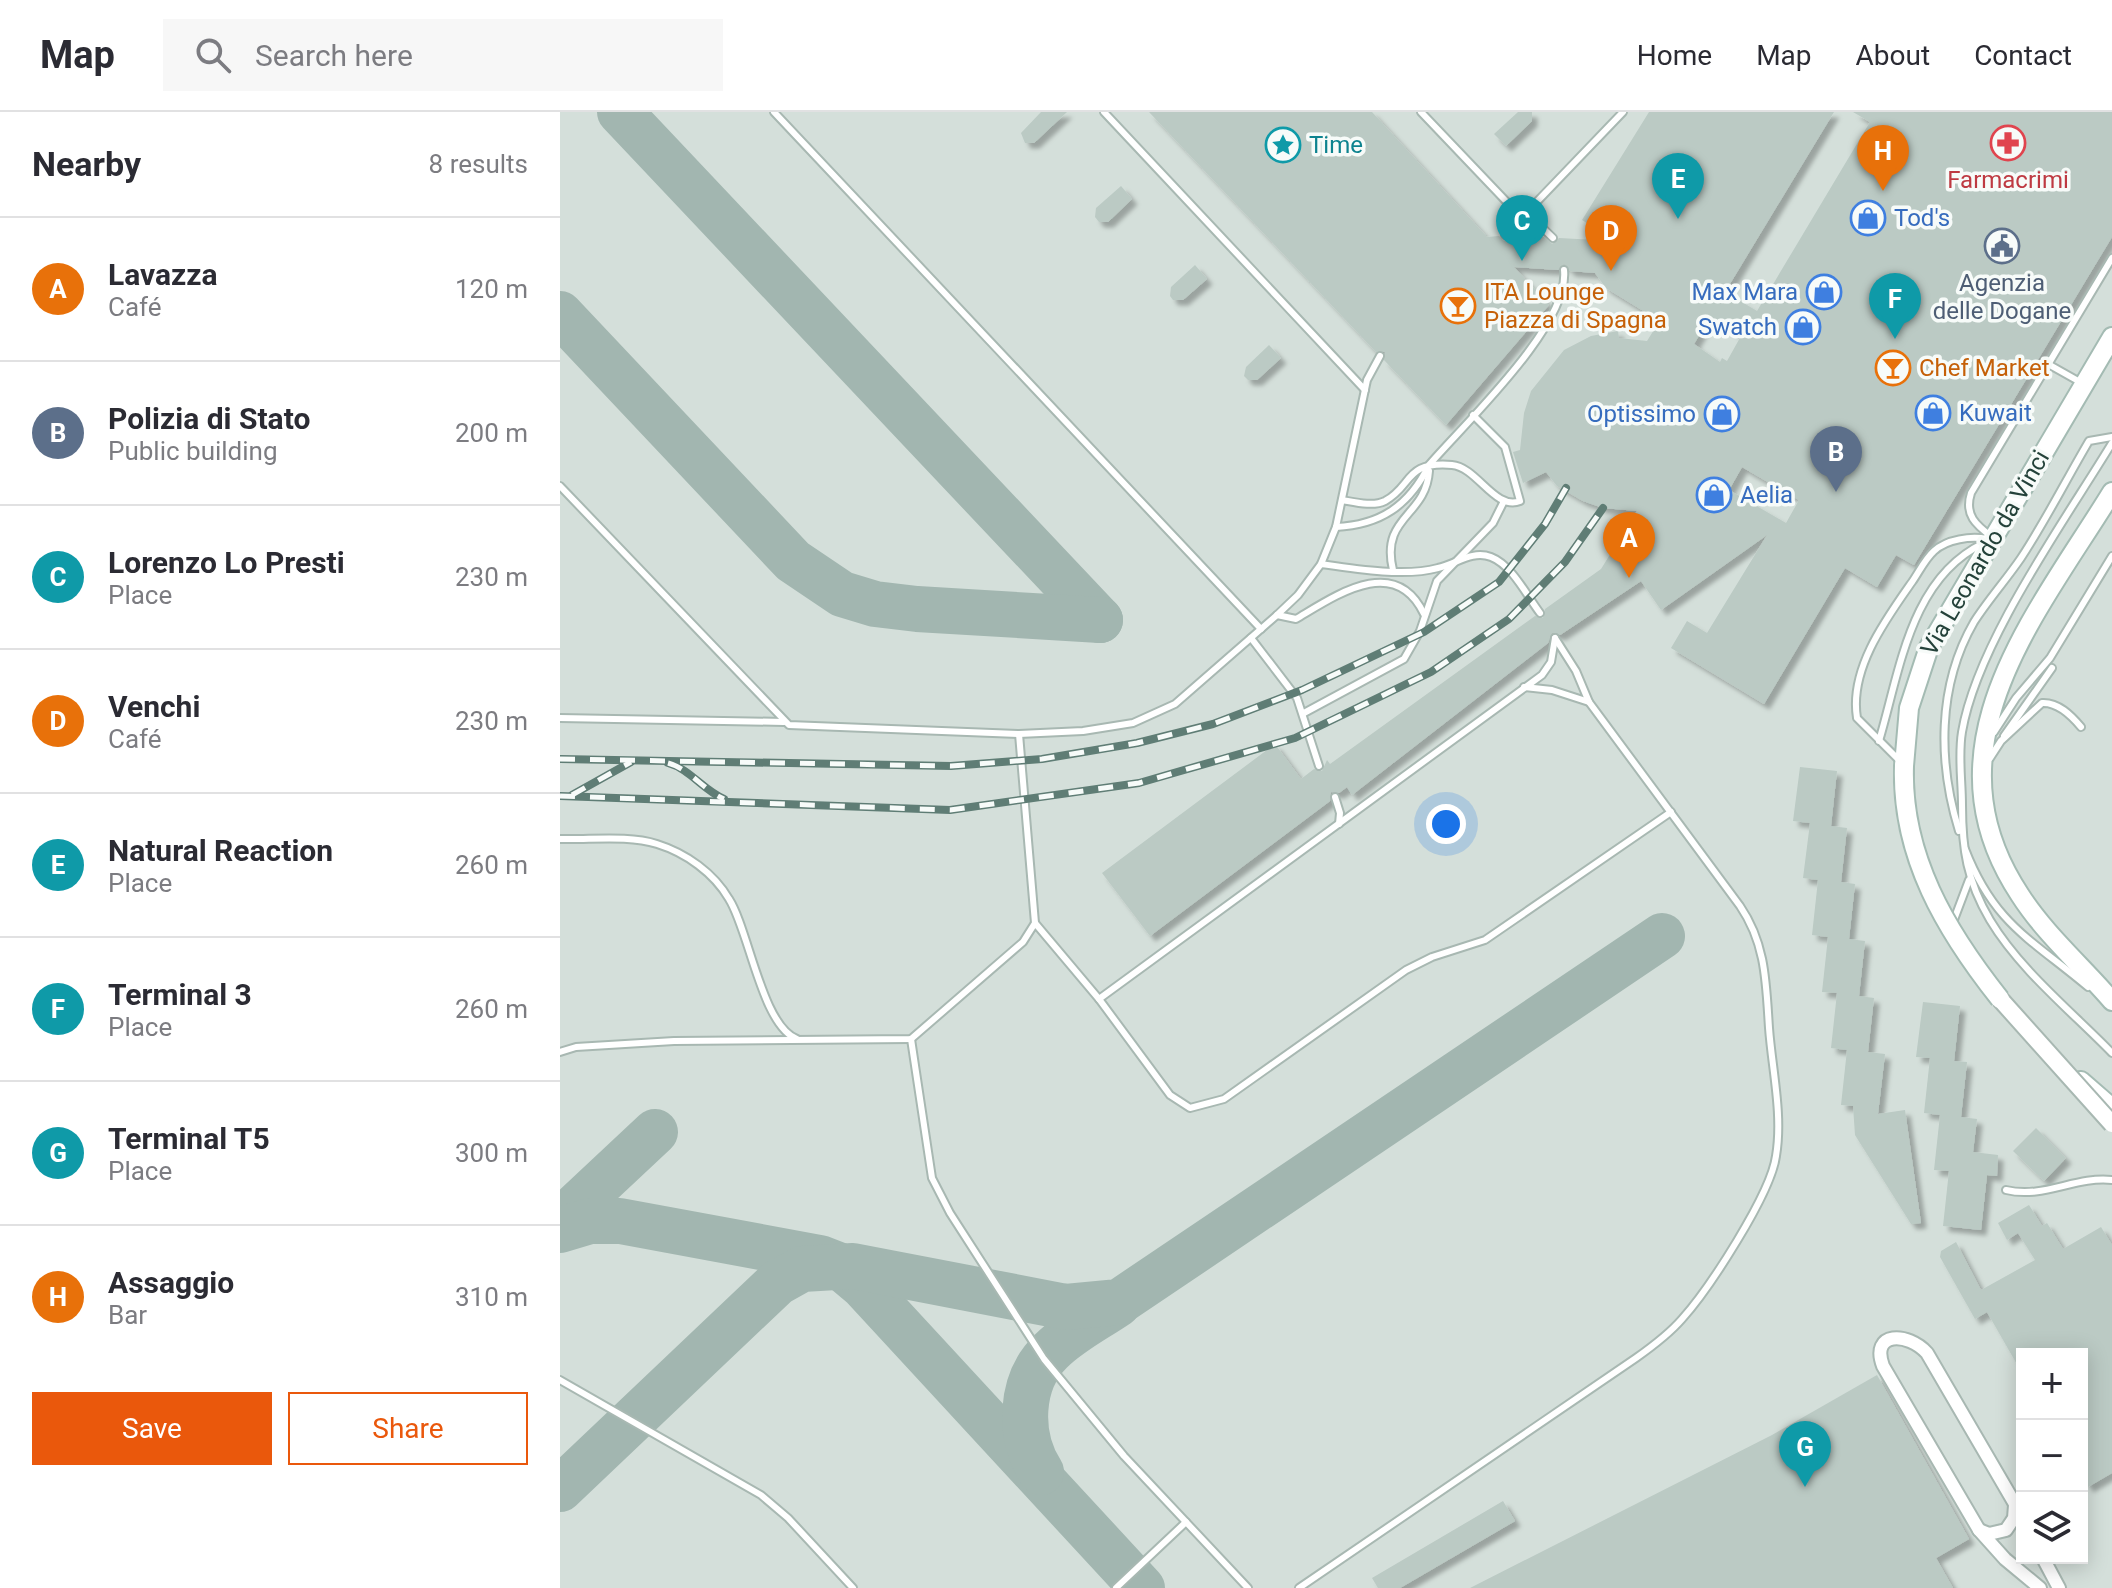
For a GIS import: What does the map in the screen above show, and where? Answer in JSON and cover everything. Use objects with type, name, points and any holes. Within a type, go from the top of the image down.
[{"type":"main road","name":"Via Leonardo da Vinci","points":[[2112,337],[1944,618],[1924,659],[1909,708],[1904,766],[1909,826],[1928,888],[1951,932],[2000,999],[2112,1110]]},
{"type":"main road","points":[[2112,492],[2002,675],[1991,704],[1982,764],[1989,827],[2015,888],[2112,1001]]},
{"type":"street","points":[[2000,999],[2112,1124]]},
{"type":"street","points":[[2016,1503],[1927,1353],[1908,1338],[1893,1338],[1885,1342],[1880,1358],[1883,1366],[1979,1530],[2005,1559],[2040,1588]]},
{"type":"street","points":[[1979,1530],[1989,1534],[2011,1526],[2014,1499]]},
{"type":"street","points":[[2046,1564],[2059,1588]]},
{"type":"lane","points":[[774,112],[1261,629]]},
{"type":"lane","points":[[1104,112],[1365,390]]},
{"type":"lane","points":[[1421,112],[1524,215],[1553,238]]},
{"type":"lane","points":[[1505,235],[1623,112]]},
{"type":"lane","points":[[1992,538],[1975,524],[1969,500],[2112,258]]},
{"type":"lane","points":[[1336,527],[1372,523],[1393,512],[1420,482],[1429,465],[1555,314],[1564,289],[1564,270]]},
{"type":"lane","points":[[560,718],[784,722],[799,726],[1019,734],[1110,728],[1151,717],[1198,687],[1298,595],[1321,564],[1336,527],[1365,390],[1380,356]]},
{"type":"lane","points":[[2048,364],[2083,384]]},
{"type":"lane","points":[[1342,500],[1376,503],[1387,500],[1408,476],[1429,465],[1462,468],[1504,501],[1513,503],[1521,498],[1505,447],[1473,415]]},
{"type":"lane","points":[[2112,437],[2089,441],[2023,555],[1973,624],[1957,657],[1949,693],[1943,752],[1946,787],[1969,880],[2005,940],[2112,1053]]},
{"type":"lane","points":[[2112,443],[2027,582],[1976,682],[1962,734],[1961,839],[1976,874],[1998,911],[2028,942],[2112,1007]]},
{"type":"lane","points":[[1393,570],[1389,552],[1392,535],[1428,490],[1429,465]]},
{"type":"lane","points":[[560,486],[784,722]]},
{"type":"lane","points":[[1304,713],[1404,659],[1416,640],[1437,581],[1493,523],[1504,501]]},
{"type":"lane","points":[[1904,766],[1857,718],[1855,709],[1861,677],[1882,623],[1935,550],[1973,536],[1992,538]]},
{"type":"lane","points":[[1879,741],[1898,662],[1914,624],[1942,575],[1969,550],[1992,538]]},
{"type":"lane","points":[[1321,564],[1376,571],[1431,570],[1449,566],[1472,555],[1499,561],[1540,613]]},
{"type":"lane","points":[[1982,764],[1997,726],[2050,658],[2112,556]]},
{"type":"lane","points":[[1277,615],[1296,619],[1354,586],[1378,582],[1408,592],[1424,614]]},
{"type":"lane","points":[[1251,638],[1284,679],[1304,713],[1319,766]]},
{"type":"lane","points":[[1099,999],[1548,669],[1555,638],[1576,671],[1589,702],[1750,920],[1762,951],[1777,1123],[1776,1159],[1768,1182],[1694,1305],[1662,1338],[1299,1588]]},
{"type":"lane","points":[[2001,741],[2018,711],[2052,668]]},
{"type":"lane","points":[[1524,687],[1552,690],[1589,702]]},
{"type":"lane","points":[[1982,764],[2001,741],[2042,703],[2063,709],[2081,727]]},
{"type":"lane","points":[[1019,734],[1035,923],[1099,999],[1170,1095],[1190,1108],[1224,1099],[1406,970],[1432,957],[1485,940],[1671,812]]},
{"type":"lane","points":[[1335,797],[1339,824]]},
{"type":"lane","points":[[560,839],[650,842],[683,856],[705,871],[733,906],[780,1025],[791,1037],[809,1041]]},
{"type":"lane","points":[[1969,880],[1952,925],[1951,940],[1961,958],[2007,1015],[2112,1110]]},
{"type":"lane","points":[[560,1052],[576,1047],[674,1041],[911,1039],[1023,942],[1035,923]]},
{"type":"lane","points":[[911,1039],[928,1159],[938,1193],[1044,1359],[1124,1456],[1248,1588]]},
{"type":"lane","points":[[2006,1190],[2043,1192],[2089,1180],[2112,1180]]},
{"type":"lane","points":[[560,1380],[761,1495],[788,1518],[853,1588]]},
{"type":"lane","points":[[1116,1588],[1186,1522]]},
{"type":"shaded area","points":[[560,112],[2112,112],[2112,1588],[560,1588]]},
{"type":"building","points":[[1041,112],[1067,112],[1034,143],[1025,143],[1021,133]]},
{"type":"building","points":[[1149,112],[1372,112],[1487,237],[1499,236],[1504,241],[1513,236],[1544,237],[1552,244],[1559,238],[1615,241],[1582,220],[1649,112],[1834,112],[1725,292],[1757,311],[1870,122],[1853,112],[2112,112],[2112,237],[1914,565],[1896,555],[1877,587],[1845,568],[1764,704],[1671,648],[1687,621],[1707,633],[1767,535],[1661,610],[1641,581],[1560,635],[1552,633],[1548,643],[1352,795],[1347,787],[1339,793],[1331,792],[1330,801],[1150,936],[1102,873],[1275,744],[1301,779],[1314,769],[1322,771],[1327,760],[1330,764],[1535,616],[1543,618],[1545,609],[1601,569],[1637,511],[1603,508],[1583,501],[1557,486],[1546,472],[1523,483],[1513,452],[1520,450],[1524,413],[1531,391],[1564,350],[1591,336],[1618,331],[1619,338],[1647,341],[1657,325],[1663,323],[1606,288],[1595,273],[1570,271],[1564,264],[1558,270],[1514,267],[1549,305],[1446,425],[1384,360],[1385,352],[1376,352]],"holes":[[[1710,317],[1741,336],[1727,361],[1722,358],[1720,362],[1694,344]],[[1742,467],[1799,500],[1786,523],[1729,490]]]},
{"type":"building","points":[[1518,112],[1532,112],[1532,121],[1506,146],[1494,134]]},
{"type":"building","points":[[1121,186],[1132,199],[1108,222],[1099,222],[1095,217],[1096,208]]},
{"type":"building","points":[[1195,265],[1207,279],[1183,300],[1173,300],[1171,287]]},
{"type":"building","points":[[1269,345],[1281,358],[1257,380],[1248,380],[1244,376],[1246,367]]},
{"type":"building","points":[[1800,767],[1837,771],[1831,826],[1847,828],[1841,882],[1855,884],[1849,939],[1865,941],[1859,996],[1874,998],[1868,1052],[1885,1054],[1878,1114],[1905,1110],[1921,1223],[1911,1224],[1855,1135],[1853,1106],[1841,1105],[1847,1050],[1831,1048],[1837,993],[1822,992],[1828,937],[1812,935],[1818,880],[1803,878],[1810,823],[1793,821]]},
{"type":"building","points":[[1923,1002],[1960,1006],[1954,1061],[1967,1062],[1961,1117],[1977,1119],[1973,1152],[1998,1155],[1997,1176],[1987,1175],[1981,1230],[1943,1226],[1949,1171],[1934,1170],[1940,1115],[1924,1113],[1930,1058],[1916,1057]]},
{"type":"building","points":[[2036,1128],[2066,1158],[2044,1181],[2013,1151]]},
{"type":"building","points":[[2029,1205],[2042,1226],[2047,1223],[2063,1249],[2101,1227],[2112,1245],[2112,1473],[2088,1487],[2088,1348],[2016,1348],[2016,1363],[1987,1312],[1975,1319],[1940,1257],[1941,1251],[1956,1242],[1981,1290],[2035,1260],[2018,1233],[2007,1240],[1998,1223]]},
{"type":"building","points":[[1877,1375],[1969,1539],[1936,1558],[1953,1588],[1470,1588],[1772,1435]]},
{"type":"building","points":[[1503,1501],[1515,1521],[1400,1588],[1378,1588],[1372,1578]]},
{"type":"taxiway","points":[[620,112],[1100,620]]},
{"type":"taxiway","points":[[560,314],[793,561],[842,594],[875,604],[917,609],[1100,620]]},
{"type":"taxiway","points":[[560,1489],[777,1283],[802,1269],[853,1266],[1066,1307],[1119,1302],[1662,936]]},
{"type":"taxiway","points":[[560,1221],[655,1132]]},
{"type":"taxiway","points":[[560,1230],[590,1221],[620,1221],[820,1258],[838,1265],[863,1286],[1142,1588]]},
{"type":"taxiway","points":[[1041,1472],[1028,1442],[1026,1426],[1025,1410],[1033,1378],[1040,1364],[1058,1344],[1118,1304]]},
{"type":"railway","points":[[560,759],[951,766],[1042,759],[1137,743],[1213,724],[1302,690],[1424,632],[1499,582],[1545,524],[1566,488]]},
{"type":"railway","points":[[560,796],[950,810],[1139,783],[1295,738],[1431,672],[1509,619],[1565,562],[1603,508]]},
{"type":"railway","points":[[572,795],[631,762]]},
{"type":"railway","points":[[668,763],[724,799]]},
{"type":"place","name":"Farmacrimi","points":[[2008,143]]},
{"type":"place","name":"Time","points":[[1283,145]]},
{"type":"place","name":"Assaggio","points":[[1883,191]]},
{"type":"place","name":"Tod's","points":[[1868,218]]},
{"type":"place","name":"Natural Reaction","points":[[1678,219]]},
{"type":"place","name":"Agenzia delle Dogane","points":[[2002,246]]},
{"type":"place","name":"Lorenzo Lo Presti","points":[[1522,261]]},
{"type":"place","name":"Venchi","points":[[1611,271]]},
{"type":"place","name":"Max Mara","points":[[1824,292]]},
{"type":"place","name":"ITA Lounge Piazza di Spagna","points":[[1458,306]]},
{"type":"place","name":"Swatch","points":[[1803,327]]},
{"type":"place","name":"Terminal 3","points":[[1895,339]]},
{"type":"place","name":"Chef Market","points":[[1893,368]]},
{"type":"place","name":"Kuwait","points":[[1933,413]]},
{"type":"place","name":"Optissimo","points":[[1722,414]]},
{"type":"place","name":"Polizia di Stato","points":[[1836,492]]},
{"type":"place","name":"Aelia","points":[[1714,495]]},
{"type":"place","name":"Lavazza","points":[[1629,578]]},
{"type":"place","name":"Terminal T5","points":[[1805,1487]]}]
